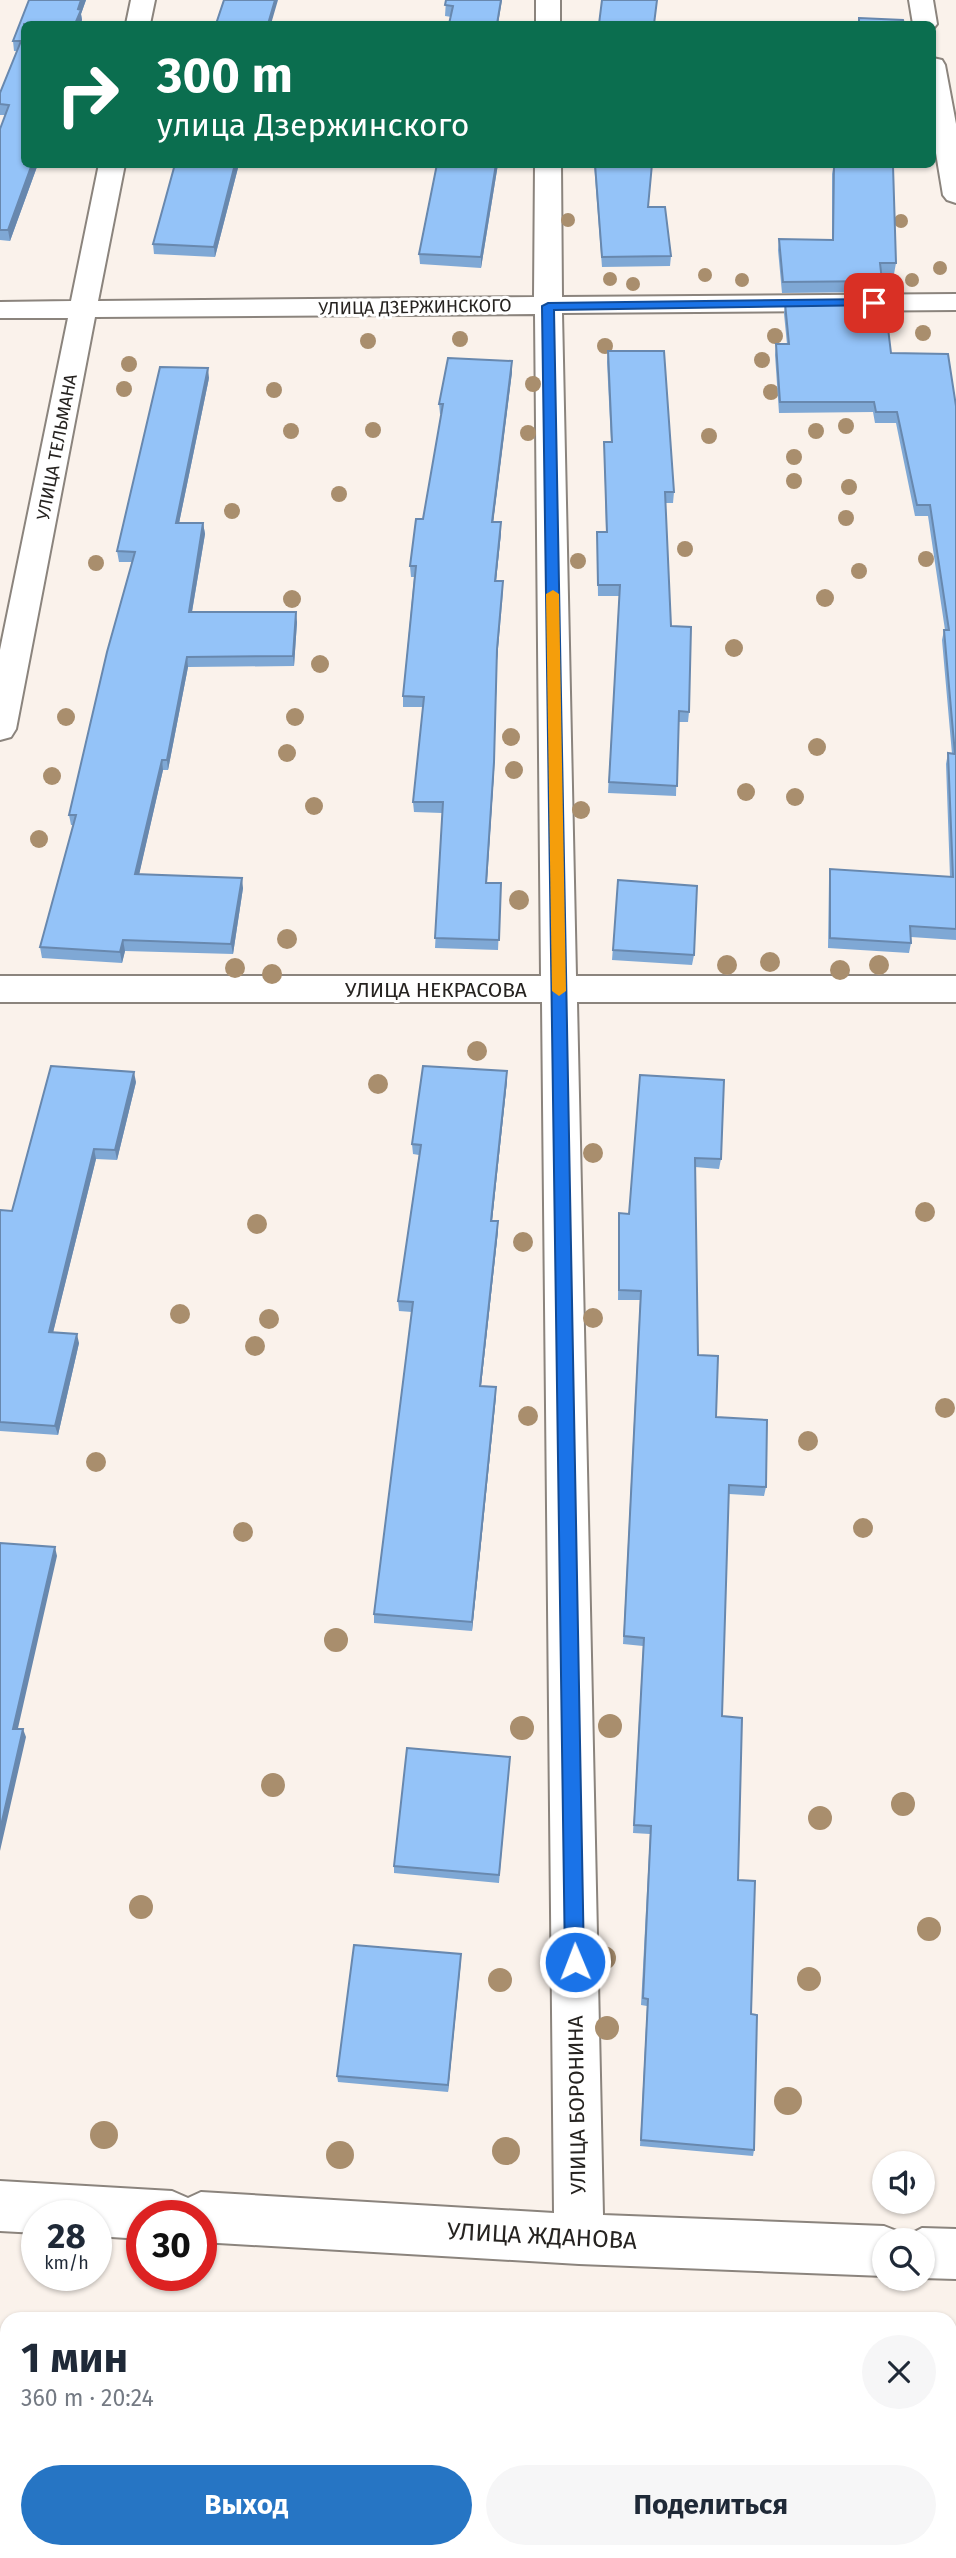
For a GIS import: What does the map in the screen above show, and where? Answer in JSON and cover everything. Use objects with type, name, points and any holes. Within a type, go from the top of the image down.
[{"type":"street","points":[[139,21],[143,0]]},
{"type":"street","points":[[548,0],[548,21]]},
{"type":"street","points":[[921,0],[924,21]]},
{"type":"street","points":[[936,82],[956,195]]},
{"type":"street","name":"УЛИЦА ТЕЛЬМАНА","points":[[0,729],[111,168]]},
{"type":"street","name":"УЛИЦА БОРОНИНА","points":[[548,168],[579,2239]]},
{"type":"street","name":"УЛИЦА ДЗЕРЖИНСКОГО","points":[[0,310],[956,302]]},
{"type":"street","name":"УЛИЦА НЕКРАСОВА","points":[[0,989],[956,989]]},
{"type":"street","points":[[0,2206],[126,2213]]},
{"type":"street","name":"УЛИЦА ЖДАНОВА","points":[[217,2218],[579,2239],[872,2251]]},
{"type":"street","points":[[935,2253],[956,2254]]},
{"type":"building","points":[[29,0],[81,0],[78,9],[81,10],[76,21],[21,21],[21,41],[13,41]]},
{"type":"building","points":[[224,0],[275,0],[269,21],[217,21]]},
{"type":"building","points":[[446,0],[501,0],[498,21],[450,21],[453,6],[445,5]]},
{"type":"building","points":[[602,0],[657,0],[654,21],[599,21]]},
{"type":"building","points":[[859,18],[903,21],[859,21]]},
{"type":"building","points":[[21,41],[21,168],[31,168],[8,230],[0,230],[0,129],[9,105],[0,104],[0,93]]},
{"type":"building","points":[[174,168],[234,168],[214,247],[153,244]]},
{"type":"building","points":[[436,168],[495,168],[481,257],[419,254]]},
{"type":"building","points":[[595,168],[652,168],[648,207],[665,207],[671,256],[602,257]]},
{"type":"building","points":[[834,168],[893,168],[896,263],[880,263],[882,281],[783,282],[779,239],[833,240]]},
{"type":"building","points":[[785,303],[885,303],[891,353],[948,354],[956,406],[956,929],[910,926],[911,943],[830,938],[830,869],[953,877],[948,753],[955,754],[944,630],[949,630],[930,505],[917,505],[897,412],[876,412],[874,402],[780,402],[776,344],[789,344]]},
{"type":"building","points":[[608,351],[664,351],[674,492],[665,492],[671,626],[691,627],[689,712],[679,711],[677,786],[609,782],[620,585],[598,585],[597,532],[607,532],[604,442],[612,442]]},
{"type":"building","points":[[448,358],[512,361],[492,522],[501,522],[495,581],[503,581],[497,649],[494,762],[486,883],[501,883],[499,940],[435,938],[443,802],[413,802],[424,697],[403,696],[416,566],[410,566],[416,519],[423,519],[443,404],[439,404]]},
{"type":"building","points":[[160,367],[208,368],[176,523],[203,523],[189,612],[296,612],[293,656],[187,657],[167,760],[162,760],[135,874],[242,878],[231,944],[123,940],[120,952],[40,947],[76,815],[69,815],[107,652],[135,552],[117,551]]},
{"type":"building","points":[[618,880],[697,886],[694,955],[613,950]]},
{"type":"building","points":[[51,1066],[134,1072],[115,1150],[94,1149],[49,1332],[77,1334],[55,1426],[0,1422],[0,1210],[12,1211]]},
{"type":"building","points":[[423,1066],[507,1071],[491,1221],[498,1221],[480,1386],[496,1387],[472,1622],[374,1614],[413,1302],[398,1301],[421,1145],[412,1144]]},
{"type":"building","points":[[640,1075],[724,1080],[721,1159],[695,1158],[698,1355],[718,1356],[716,1417],[767,1420],[766,1487],[729,1485],[722,1716],[742,1718],[738,1880],[755,1881],[751,2014],[757,2015],[754,2150],[641,2140],[648,1999],[643,1998],[651,1826],[634,1825],[644,1638],[624,1636],[641,1291],[619,1290],[619,1213],[629,1214]]},
{"type":"building","points":[[0,1543],[55,1547],[13,1729],[23,1729],[0,1830]]},
{"type":"building","points":[[407,1748],[510,1757],[499,1875],[394,1866]]},
{"type":"building","points":[[354,1945],[461,1954],[448,2085],[337,2076]]},
{"type":"slow traffic","points":[[553,594],[559,991]]},
{"type":"route","points":[[575,1962],[548,306],[874,303]]}]
